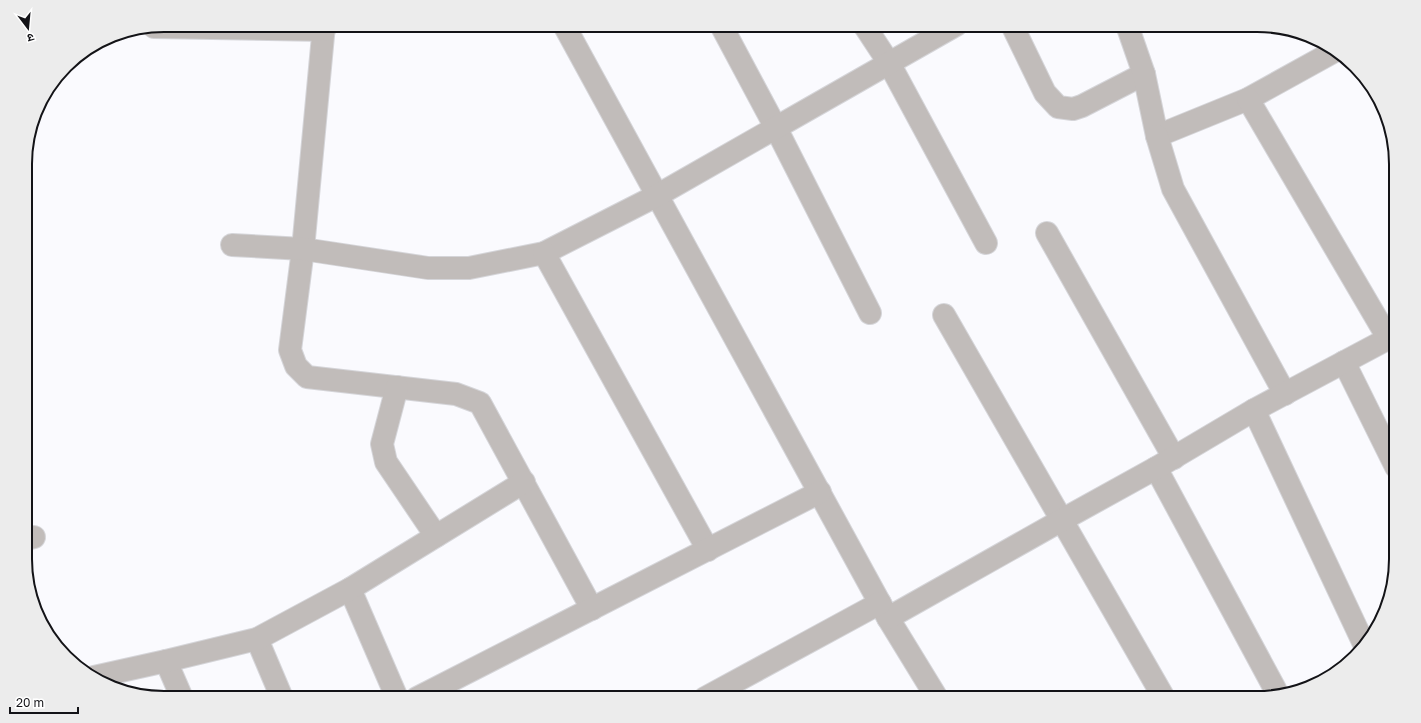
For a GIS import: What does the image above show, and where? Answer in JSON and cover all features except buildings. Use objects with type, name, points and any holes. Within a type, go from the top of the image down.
[{"type":"street","points":[[324,32],[303,249],[290,350],[296,366],[307,377],[456,394],[480,403],[592,608]]},
{"type":"street","points":[[568,32],[884,610],[933,691]]},
{"type":"street","points":[[725,32],[776,128],[870,313]]},
{"type":"street","points":[[869,32],[889,63],[986,243]]},
{"type":"street","points":[[232,245],[303,249],[428,268],[469,268],[544,254],[658,195],[944,32]]},
{"type":"street","points":[[1015,32],[1045,93],[1058,108],[1073,109],[1082,106],[1144,74]]},
{"type":"street","points":[[1129,32],[1144,74],[1157,136],[1173,188],[1285,394]]},
{"type":"street","points":[[1157,136],[1248,99],[1330,54]]},
{"type":"street","points":[[1248,99],[1389,332]]},
{"type":"street","points":[[1047,233],[1165,463],[1275,689]]},
{"type":"street","points":[[544,254],[708,550]]},
{"type":"street","points":[[944,315],[1160,691]]},
{"type":"street","points":[[719,691],[1062,520],[1165,463],[1254,410],[1389,339]]},
{"type":"street","points":[[1344,362],[1389,453]]},
{"type":"street","points":[[397,387],[382,444],[386,462],[436,536]]},
{"type":"street","points":[[1254,410],[1362,639]]},
{"type":"street","points":[[102,675],[257,639],[350,589],[524,482]]},
{"type":"street","points":[[431,691],[820,492]]},
{"type":"street","points":[[350,589],[395,691]]},
{"type":"street","points":[[257,639],[279,691]]},
{"type":"street","points":[[166,661],[179,691]]}]
